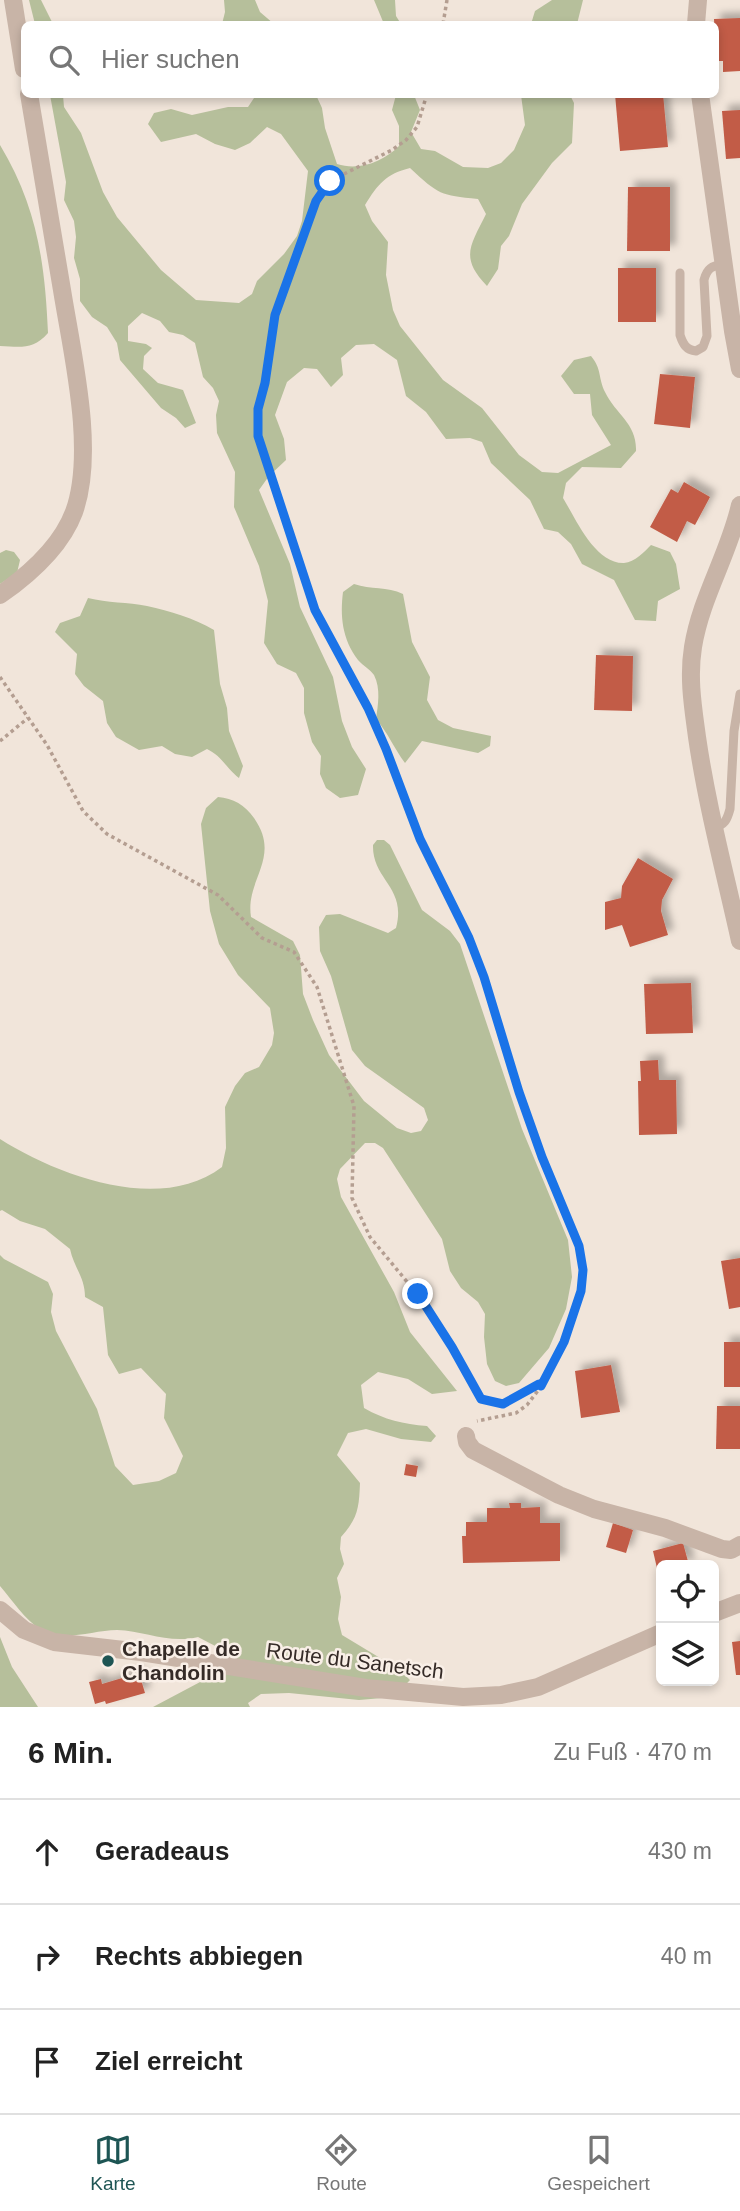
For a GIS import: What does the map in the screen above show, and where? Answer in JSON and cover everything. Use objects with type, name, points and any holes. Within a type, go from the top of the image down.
[{"type":"street","points":[[13,0],[21,50]]},
{"type":"street","points":[[696,21],[698,0]]},
{"type":"street","points":[[0,594],[47,555],[61,537],[77,502],[83,461],[75,377],[30,98]]},
{"type":"street","points":[[701,98],[740,369]]},
{"type":"street","points":[[740,505],[733,531],[701,614],[690,672],[698,745],[713,828],[740,941]]},
{"type":"street","points":[[467,1436],[467,1442],[473,1450],[559,1495],[594,1509],[665,1528],[722,1549],[731,1550],[740,1545]]},
{"type":"street","points":[[719,1611],[740,1603]]},
{"type":"street","name":"Route du Sanetsch","points":[[0,1610],[24,1630],[54,1642],[141,1652],[366,1688],[463,1697],[506,1694],[538,1687],[656,1635]]},
{"type":"lane","points":[[680,273],[680,335],[682,344],[696,351],[703,347],[707,336],[704,287],[706,272],[712,266],[723,264]]},
{"type":"lane","points":[[713,828],[723,825],[730,809],[734,731],[740,694]]},
{"type":"path","points":[[444,21],[447,0]]},
{"type":"path","points":[[426,98],[416,127],[407,140],[393,150],[330,181],[316,201],[272,327],[265,383],[257,417],[258,436],[315,610],[368,708],[420,839],[469,938],[542,1157],[579,1246],[583,1270],[581,1291],[564,1342],[541,1386],[527,1405],[516,1413],[475,1422],[470,1425],[467,1436]]},
{"type":"path","points":[[0,677],[47,745],[82,811],[107,834],[218,895],[262,938],[294,952],[317,987],[354,1106],[352,1198],[370,1237],[418,1294],[481,1399],[503,1404],[539,1384],[541,1386]]},
{"type":"path","points":[[0,741],[28,718]]},
{"type":"green space","points":[[29,0],[41,0],[52,21],[34,21]]},
{"type":"green space","points":[[224,0],[255,0],[260,12],[270,21],[223,21]]},
{"type":"green space","points":[[374,0],[395,0],[396,16],[399,21],[383,21]]},
{"type":"green space","points":[[552,0],[583,0],[578,21],[532,21],[535,11]]},
{"type":"green space","points":[[51,98],[63,98],[64,107],[81,133],[103,192],[117,217],[161,270],[196,300],[239,303],[252,294],[257,281],[284,254],[297,236],[302,221],[308,171],[281,134],[267,127],[250,143],[235,150],[196,134],[161,142],[148,124],[154,113],[171,109],[192,115],[228,107],[248,107],[254,98],[317,98],[337,164],[362,166],[386,157],[399,146],[399,126],[392,110],[395,98],[415,98],[420,110],[411,132],[421,149],[435,151],[463,167],[488,168],[501,163],[514,150],[525,125],[521,98],[572,98],[574,103],[572,143],[552,163],[522,204],[509,236],[501,246],[498,269],[487,286],[478,276],[470,259],[472,243],[486,214],[478,199],[441,192],[410,168],[383,181],[365,205],[372,221],[388,242],[386,275],[393,310],[400,326],[443,380],[482,408],[519,455],[542,472],[558,473],[611,445],[592,415],[590,394],[574,394],[561,376],[574,360],[591,356],[605,392],[630,426],[636,451],[621,468],[582,467],[566,483],[563,498],[580,528],[604,556],[624,563],[632,561],[651,545],[670,552],[676,564],[680,589],[658,601],[656,621],[635,620],[614,580],[582,564],[571,544],[558,532],[544,529],[530,500],[491,463],[482,442],[470,438],[446,439],[426,412],[406,396],[397,360],[374,344],[356,345],[341,358],[343,375],[331,387],[317,369],[304,368],[287,382],[275,415],[284,439],[286,460],[259,490],[290,564],[300,607],[333,677],[342,721],[352,747],[366,769],[358,795],[340,798],[326,788],[320,774],[321,756],[312,742],[304,713],[304,688],[296,673],[277,664],[264,643],[268,601],[259,566],[234,507],[235,472],[217,433],[216,415],[219,401],[213,388],[203,377],[195,343],[183,335],[169,332],[160,321],[142,313],[128,326],[128,341],[146,344],[152,348],[144,356],[143,369],[158,383],[183,390],[196,423],[185,428],[161,408],[120,360],[117,343],[107,327],[92,317],[80,301],[80,279],[74,258],[74,221],[64,200],[66,182]]},
{"type":"green space","points":[[0,145],[23,190],[41,259],[48,333],[32,345],[26,346],[0,346]]},
{"type":"green space","points":[[6,550],[14,552],[20,560],[17,573],[0,584],[0,553]]},
{"type":"green space","points":[[354,584],[403,594],[412,642],[430,677],[427,700],[438,720],[453,728],[491,736],[490,746],[478,753],[422,741],[405,763],[376,719],[378,691],[374,675],[358,660],[345,636],[342,619],[343,592]]},
{"type":"green space","points":[[88,598],[164,610],[190,618],[214,630],[229,731],[243,766],[239,778],[217,755],[207,749],[192,757],[175,754],[162,746],[139,750],[116,737],[107,723],[103,701],[84,686],[75,674],[77,654],[55,632],[60,623],[80,616]]},
{"type":"green space","points":[[218,797],[234,801],[247,809],[262,832],[264,857],[253,891],[251,917],[293,941],[300,955],[303,994],[329,1055],[364,1101],[397,1128],[411,1133],[421,1131],[428,1120],[424,1108],[365,1066],[352,1050],[331,976],[320,951],[319,927],[326,915],[340,914],[388,933],[396,928],[397,903],[378,867],[373,845],[377,840],[384,840],[390,845],[422,910],[450,931],[460,944],[522,1129],[568,1240],[572,1277],[566,1309],[549,1348],[519,1383],[506,1386],[495,1381],[487,1364],[485,1314],[478,1302],[461,1288],[450,1271],[442,1239],[383,1148],[375,1143],[365,1143],[340,1169],[337,1179],[341,1197],[394,1292],[410,1332],[457,1391],[432,1394],[408,1379],[378,1372],[361,1385],[364,1408],[394,1421],[427,1426],[436,1436],[431,1442],[401,1439],[366,1429],[348,1433],[337,1455],[360,1483],[356,1512],[341,1537],[340,1549],[344,1564],[337,1578],[341,1597],[338,1619],[342,1635],[400,1670],[410,1680],[394,1697],[359,1700],[289,1693],[261,1694],[248,1703],[250,1707],[153,1707],[202,1681],[225,1654],[198,1637],[177,1639],[117,1630],[69,1636],[50,1634],[29,1621],[0,1586],[0,1255],[48,1282],[53,1294],[51,1312],[56,1331],[97,1409],[115,1466],[133,1485],[159,1481],[176,1473],[183,1456],[164,1418],[166,1394],[141,1368],[119,1374],[108,1355],[103,1307],[85,1297],[70,1249],[45,1229],[0,1211],[0,1139],[51,1166],[80,1177],[140,1189],[169,1188],[197,1181],[222,1167],[226,1148],[225,1107],[245,1073],[259,1067],[272,1045],[274,1033],[270,1008],[238,975],[219,944],[210,911],[201,824],[206,808]]},
{"type":"green space","points":[[0,1637],[12,1667],[38,1707],[0,1707]]},
{"type":"building","points":[[740,18],[740,71],[723,72],[723,61],[719,61],[719,21],[714,19]]},
{"type":"building","points":[[615,98],[663,98],[668,147],[620,151]]},
{"type":"building","points":[[740,110],[740,158],[726,159],[722,111]]},
{"type":"building","points":[[628,187],[670,187],[670,251],[627,251]]},
{"type":"building","points":[[618,268],[656,268],[656,322],[618,322]]},
{"type":"building","points":[[660,374],[695,377],[690,428],[654,424]]},
{"type":"building","points":[[684,482],[710,497],[695,525],[687,521],[677,542],[650,527],[671,489],[678,493]]},
{"type":"building","points":[[596,655],[633,656],[632,711],[594,710]]},
{"type":"building","points":[[638,858],[673,879],[662,900],[661,911],[668,935],[630,947],[622,925],[605,930],[605,902],[621,898],[622,886]]},
{"type":"building","points":[[691,983],[693,1033],[646,1034],[644,984]]},
{"type":"building","points":[[658,1060],[659,1080],[676,1080],[677,1134],[639,1135],[640,1061]]},
{"type":"building","points":[[740,1258],[740,1307],[729,1309],[721,1261]]},
{"type":"building","points":[[724,1342],[740,1342],[740,1387],[724,1387]]},
{"type":"building","points":[[611,1365],[620,1412],[581,1418],[575,1371]]},
{"type":"building","points":[[717,1406],[740,1406],[740,1449],[716,1449]]},
{"type":"building","points":[[406,1464],[418,1466],[416,1477],[404,1475]]},
{"type":"building","points":[[509,1503],[521,1503],[521,1508],[540,1507],[540,1523],[560,1523],[560,1561],[463,1563],[462,1536],[466,1536],[466,1522],[487,1522],[487,1508],[510,1508]]},
{"type":"building","points":[[613,1523],[633,1530],[626,1553],[606,1547]]},
{"type":"building","points":[[683,1543],[688,1560],[656,1560],[656,1564],[653,1551]]},
{"type":"building","points":[[740,1641],[740,1675],[736,1675],[732,1642]]},
{"type":"building","points":[[139,1673],[145,1693],[106,1704],[105,1701],[95,1704],[89,1682],[101,1679],[102,1684]]},
{"type":"place","name":"Chapelle de Chandolin","points":[[108,1661]]},
{"type":"route","points":[[330,181],[316,201],[275,315],[257,417],[260,447],[315,610],[368,708],[420,839],[469,938],[542,1157],[574,1231],[583,1270],[581,1291],[564,1342],[546,1380],[541,1386],[539,1384],[503,1404],[481,1399],[418,1294]]}]
